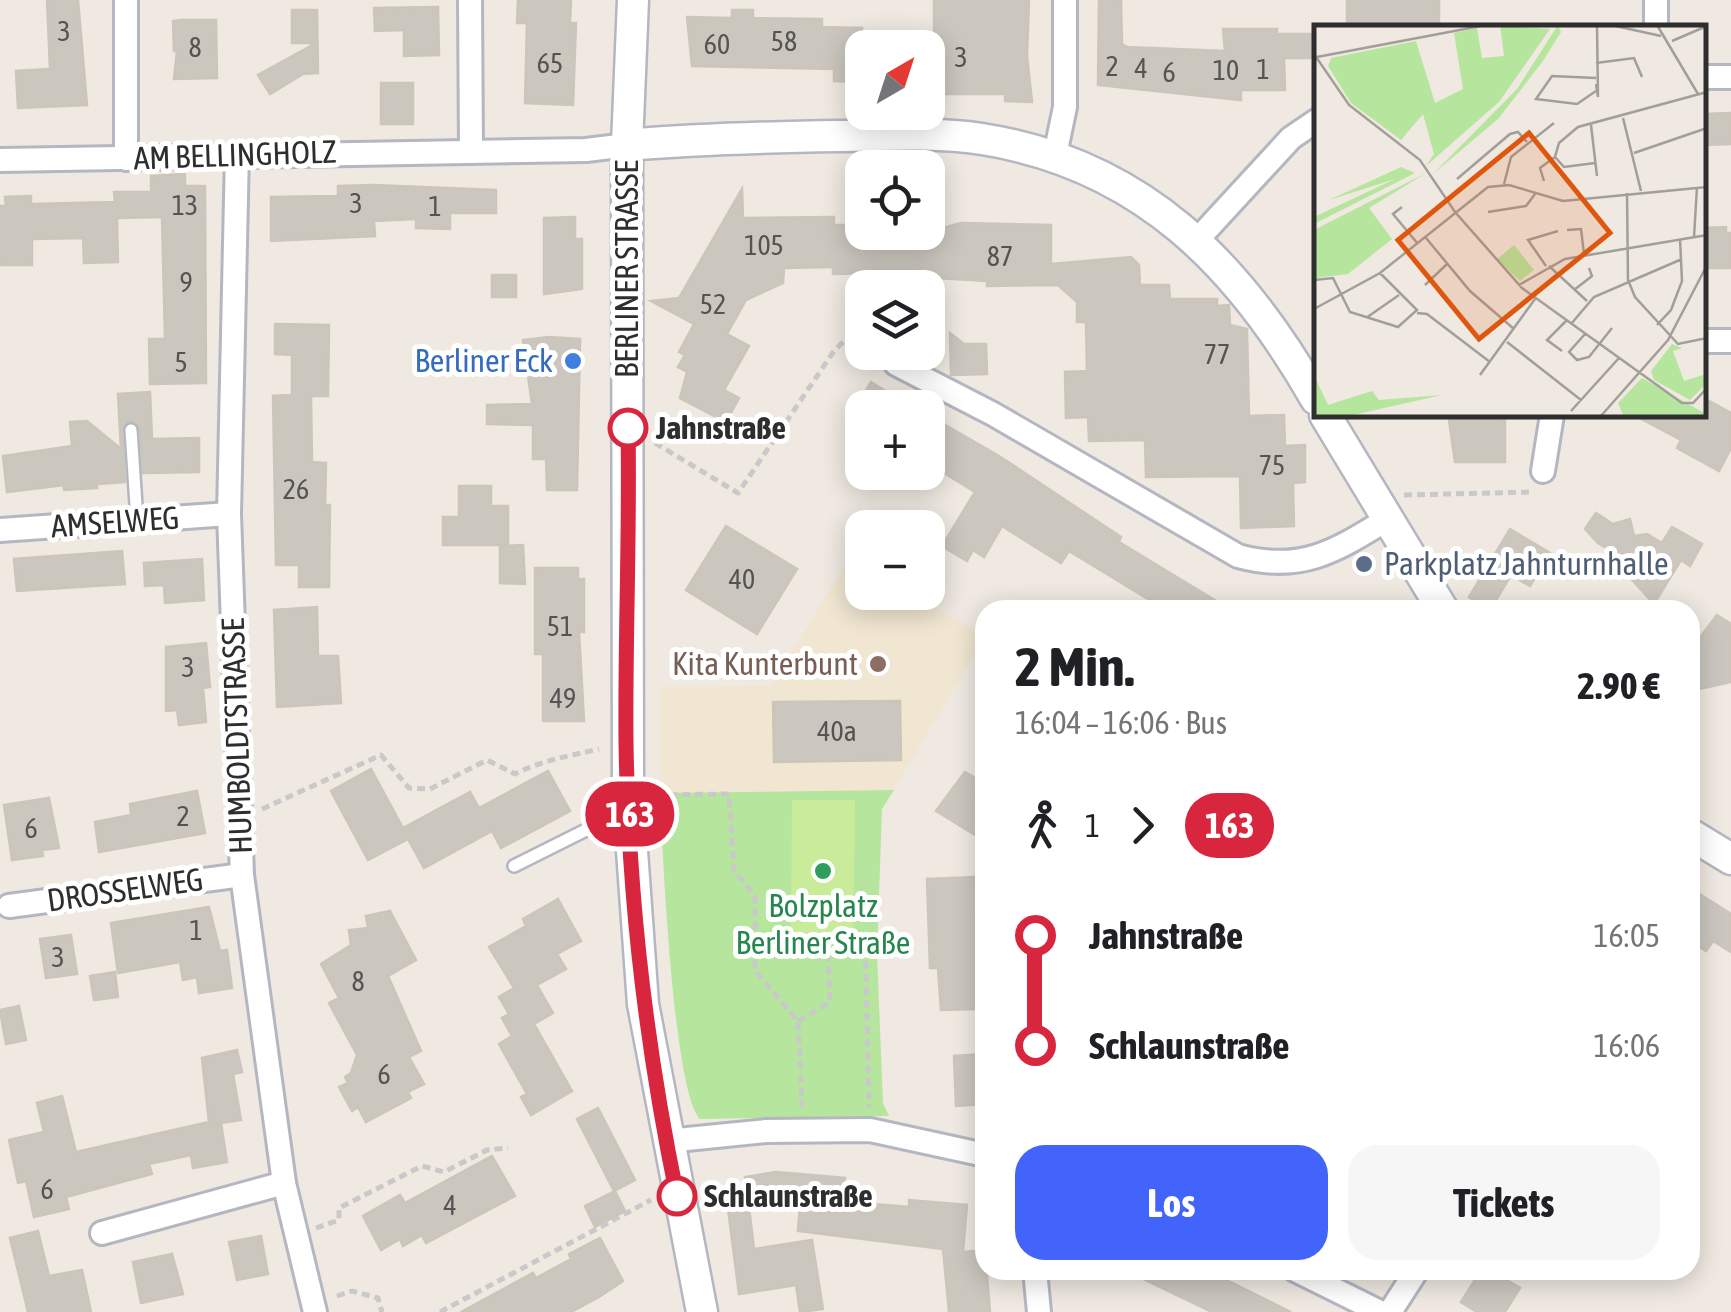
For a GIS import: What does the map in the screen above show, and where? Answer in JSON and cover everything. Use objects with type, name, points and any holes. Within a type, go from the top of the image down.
[{"type":"street","points":[[126,0],[126,159]]},
{"type":"street","points":[[470,0],[470,149]]},
{"type":"street","name":"BERLINER STRASSE","points":[[633,0],[626,145],[629,807],[643,1004],[702,1312]]},
{"type":"street","points":[[1055,156],[1066,107],[1065,0]]},
{"type":"street","points":[[1198,240],[1264,165],[1314,123]]},
{"type":"street","points":[[626,145],[698,138],[925,135],[980,138],[1055,156],[1140,197],[1198,240],[1262,313],[1314,395]]},
{"type":"street","name":"AM BELLINGHOLZ","points":[[0,160],[586,150],[626,145]]},
{"type":"street","name":"HUMBOLDTSTRASSE","points":[[237,153],[230,514],[242,874],[284,1183],[314,1308]]},
{"type":"street","points":[[906,370],[973,408],[994,414],[1238,556],[1268,564],[1302,562],[1334,551],[1378,508]]},
{"type":"street","points":[[1328,418],[1378,508],[1437,600]]},
{"type":"street","points":[[1543,472],[1552,418]]},
{"type":"street","name":"AMSELWEG","points":[[0,530],[230,514]]},
{"type":"street","points":[[1700,840],[1731,858]]},
{"type":"street","name":"DROSSELWEG","points":[[9,906],[242,874]]},
{"type":"street","points":[[667,1141],[870,1130],[975,1153]]},
{"type":"street","points":[[102,1233],[284,1183]]},
{"type":"street","points":[[1036,1280],[1038,1312]]},
{"type":"street","points":[[1315,1280],[1380,1312]]},
{"type":"street","points":[[1390,1312],[1411,1280]]},
{"type":"lane","points":[[131,430],[137,520]]},
{"type":"lane","points":[[514,866],[629,807]]},
{"type":"path","points":[[628,428],[738,492],[834,350],[845,340]]},
{"type":"path","points":[[1378,508],[1532,493],[1543,472]]},
{"type":"path","points":[[240,818],[381,756],[409,788],[430,789],[487,760],[515,774],[550,757],[570,758],[626,742]]},
{"type":"path","points":[[629,807],[729,794],[734,870],[755,896],[755,972],[798,1021],[802,1131]]},
{"type":"path","points":[[865,934],[863,1010],[870,1130]]},
{"type":"path","points":[[798,1021],[830,1002],[828,950]]},
{"type":"path","points":[[296,1234],[339,1220],[339,1208],[422,1166],[444,1172],[488,1150],[508,1148]]},
{"type":"path","points":[[440,1312],[675,1185]]},
{"type":"path","points":[[314,1308],[352,1291],[378,1298],[382,1312]]},
{"type":"shaded area","name":"Kita Kunterbunt","points":[[845,565],[845,610],[941,610],[975,631],[975,654],[894,790],[660,793],[660,687],[771,686]]},
{"type":"green space","points":[[894,790],[882,809],[877,954],[883,1103],[889,1116],[700,1119],[691,1100],[676,1018],[660,793]]},
{"type":"green space","name":"Bolzplatz Berliner Straße","points":[[792,800],[855,800],[853,942],[791,941]]},
{"type":"building","points":[[47,0],[78,0],[87,105],[18,108],[16,71],[50,69]]},
{"type":"building","points":[[518,0],[571,0],[570,23],[576,23],[573,105],[525,103],[527,23],[517,23]]},
{"type":"building","points":[[934,0],[1029,0],[1027,56],[1032,102],[1005,101],[1005,94],[945,94],[945,30],[934,30]]},
{"type":"building","points":[[1099,0],[1121,0],[1122,44],[1127,47],[1225,51],[1223,29],[1314,34],[1314,58],[1284,58],[1285,90],[1241,90],[1241,100],[1098,85]]},
{"type":"building","points":[[1347,0],[1439,0],[1439,25],[1347,25]]},
{"type":"building","points":[[438,7],[439,55],[404,56],[404,30],[375,31],[374,8]]},
{"type":"building","points":[[292,10],[317,10],[318,73],[303,74],[270,94],[258,75],[316,43],[292,43]]},
{"type":"building","points":[[732,10],[753,10],[753,18],[822,19],[822,27],[862,30],[845,30],[845,81],[834,81],[834,69],[692,66],[687,17],[732,18]]},
{"type":"building","points":[[216,20],[217,78],[174,79],[177,51],[173,21]]},
{"type":"building","points":[[381,83],[413,83],[413,124],[381,124]]},
{"type":"building","points":[[1731,113],[1731,144],[1706,145],[1706,114]]},
{"type":"building","points":[[185,174],[185,186],[205,186],[206,383],[150,384],[149,339],[165,339],[162,217],[117,218],[118,262],[84,263],[83,238],[32,239],[32,265],[0,265],[0,206],[6,206],[5,197],[31,196],[31,204],[115,202],[114,192],[151,192],[151,176]]},
{"type":"building","points":[[338,186],[496,190],[496,213],[450,213],[450,229],[416,228],[416,219],[374,221],[375,236],[271,241],[271,197],[338,196]]},
{"type":"building","points":[[742,189],[743,218],[834,217],[834,225],[845,225],[845,250],[945,250],[945,227],[961,223],[1051,225],[1051,264],[1131,257],[1139,265],[1140,285],[1169,285],[1170,299],[1217,299],[1217,306],[1229,305],[1230,325],[1247,329],[1249,416],[1284,415],[1285,446],[1305,445],[1305,482],[1293,483],[1294,526],[1241,528],[1240,476],[1146,477],[1145,440],[1089,441],[1088,417],[1066,418],[1065,372],[1087,371],[1086,322],[1077,322],[1077,302],[1058,285],[987,286],[987,281],[945,278],[945,270],[845,270],[845,274],[833,274],[833,267],[784,268],[783,283],[746,300],[727,334],[749,346],[724,390],[739,398],[726,422],[680,398],[687,372],[678,367],[685,355],[679,352],[694,324],[651,301],[679,298]]},
{"type":"building","points":[[575,217],[575,239],[582,239],[582,289],[544,294],[544,218]]},
{"type":"building","points":[[1726,227],[1726,233],[1731,233],[1731,268],[1706,268],[1706,228]]},
{"type":"building","points":[[492,275],[516,275],[516,297],[492,297]]},
{"type":"building","points":[[275,324],[329,325],[328,396],[311,396],[312,462],[326,463],[325,505],[330,505],[329,587],[299,587],[299,565],[276,565],[273,396],[292,395],[292,355],[275,354]]},
{"type":"building","points":[[950,333],[964,344],[986,344],[987,374],[951,375]]},
{"type":"building","points":[[580,339],[577,490],[547,490],[546,459],[533,459],[533,425],[487,424],[487,405],[532,404],[523,340]]},
{"type":"building","points":[[871,382],[884,390],[866,390]]},
{"type":"building","points":[[150,392],[152,439],[199,438],[199,472],[143,473],[140,428],[129,421],[122,430],[125,482],[97,484],[97,488],[64,490],[64,485],[7,492],[3,456],[72,446],[70,422],[87,421],[121,449],[118,394]]},
{"type":"building","points":[[1706,399],[1731,413],[1731,448],[1719,471],[1677,448],[1681,440],[1640,418],[1706,418]]},
{"type":"building","points":[[1449,420],[1505,420],[1505,462],[1455,462]]},
{"type":"building","points":[[945,425],[1121,537],[1119,542],[1215,600],[1150,600],[1069,551],[1061,563],[1002,526],[984,557],[973,550],[967,561],[945,548],[945,541],[975,492],[945,473]]},
{"type":"building","points":[[459,486],[491,486],[491,506],[508,506],[508,545],[443,545],[443,517],[459,517]]},
{"type":"building","points":[[1596,513],[1613,524],[1630,519],[1634,536],[1647,534],[1662,543],[1672,527],[1702,544],[1690,566],[1681,560],[1656,600],[1650,600],[1626,573],[1632,563],[1598,543],[1585,529]]},
{"type":"building","points":[[726,526],[797,569],[757,634],[686,590]]},
{"type":"building","points":[[1510,529],[1550,553],[1530,586],[1511,575],[1496,600],[1469,597]]},
{"type":"building","points":[[523,545],[525,584],[500,583],[500,546]]},
{"type":"building","points":[[122,551],[125,584],[17,591],[14,559]]},
{"type":"building","points":[[202,559],[204,600],[165,603],[164,585],[145,586],[144,563]]},
{"type":"building","points":[[535,568],[578,568],[578,579],[584,579],[584,632],[579,632],[584,721],[543,721],[543,654],[535,654]]},
{"type":"building","points":[[317,607],[318,656],[338,656],[341,703],[277,707],[274,610]]},
{"type":"building","points":[[1717,615],[1731,624],[1731,682],[1700,689],[1700,638]]},
{"type":"building","points":[[206,643],[210,687],[203,688],[206,722],[179,725],[177,710],[166,711],[166,647]]},
{"type":"building","points":[[900,701],[901,760],[774,762],[773,702]]},
{"type":"building","points":[[371,769],[403,828],[470,792],[479,808],[548,771],[570,811],[501,848],[492,831],[424,868],[408,839],[368,860],[331,791]]},
{"type":"building","points":[[965,772],[975,778],[975,835],[936,811]]},
{"type":"building","points":[[197,791],[205,833],[99,852],[95,822],[131,815],[130,804]]},
{"type":"building","points":[[49,798],[59,848],[42,850],[43,856],[12,860],[4,805]]},
{"type":"building","points":[[974,877],[975,1009],[941,1010],[938,968],[930,968],[927,879]]},
{"type":"building","points":[[1700,894],[1731,914],[1731,952],[1713,941],[1706,951],[1700,947]]},
{"type":"building","points":[[558,899],[581,941],[557,954],[566,969],[537,985],[553,1013],[534,1024],[572,1091],[531,1115],[521,1097],[527,1094],[499,1044],[512,1036],[502,1018],[509,1014],[499,997],[514,988],[489,947],[526,926],[523,919]]},
{"type":"building","points":[[209,907],[220,951],[227,950],[232,988],[199,993],[197,977],[183,980],[180,962],[118,973],[111,923]]},
{"type":"building","points":[[390,911],[416,960],[388,976],[421,1051],[409,1057],[424,1084],[408,1092],[411,1098],[366,1122],[358,1107],[352,1111],[339,1087],[348,1083],[345,1077],[351,1073],[357,1055],[329,1003],[339,998],[321,964],[351,945],[349,930],[368,928],[366,916]]},
{"type":"building","points":[[71,935],[77,974],[46,978],[40,939]]},
{"type":"building","points":[[115,972],[118,997],[94,1000],[90,976]]},
{"type":"building","points":[[19,1006],[26,1040],[6,1044],[0,1010]]},
{"type":"building","points":[[237,1050],[242,1072],[233,1074],[241,1120],[221,1123],[227,1162],[193,1168],[191,1155],[149,1164],[152,1174],[66,1197],[69,1209],[34,1217],[26,1181],[18,1183],[9,1140],[44,1132],[37,1103],[62,1096],[76,1152],[209,1122],[202,1058]]},
{"type":"building","points":[[975,1055],[975,1105],[956,1106],[954,1056]]},
{"type":"building","points":[[598,1108],[635,1180],[614,1191],[577,1119]]},
{"type":"building","points":[[492,1156],[515,1196],[426,1243],[422,1235],[403,1246],[400,1239],[381,1250],[363,1216],[400,1195],[405,1203]]},
{"type":"building","points":[[776,1172],[845,1178],[844,1194],[862,1196],[861,1203],[909,1207],[909,1200],[967,1205],[963,1252],[975,1251],[975,1280],[987,1280],[990,1312],[949,1312],[943,1249],[798,1231],[801,1191],[748,1199],[745,1177]]},
{"type":"building","points":[[615,1191],[625,1211],[595,1227],[585,1206]]},
{"type":"building","points":[[748,1199],[754,1249],[812,1240],[823,1309],[800,1312],[796,1285],[739,1294],[727,1201]]},
{"type":"building","points":[[38,1231],[49,1276],[82,1270],[91,1312],[28,1312],[10,1238]]},
{"type":"building","points":[[261,1236],[268,1274],[237,1280],[229,1242]]},
{"type":"building","points":[[600,1238],[623,1281],[571,1312],[461,1312],[533,1273],[536,1278]]},
{"type":"building","points":[[172,1254],[183,1294],[141,1303],[133,1262]]},
{"type":"building","points":[[1146,1280],[1226,1280],[1291,1312],[1212,1312]]},
{"type":"building","points":[[1475,1280],[1507,1280],[1520,1288],[1505,1312],[1477,1312],[1461,1302]]},
{"type":"bus line","name":"163","points":[[628,428],[626,742],[634,903],[643,1004],[677,1196]]},
{"type":"place","name":"Berliner Eck","points":[[573,361]]},
{"type":"place","name":"Jahnstraße","points":[[628,428]]},
{"type":"place","name":"Parkplatz Jahnturnhalle","points":[[1364,564]]},
{"type":"place","name":"Kita Kunterbunt","points":[[878,664]]},
{"type":"place","name":"Bolzplatz Berliner Straße","points":[[823,871]]},
{"type":"place","name":"Schlaunstraße","points":[[677,1196]]}]
